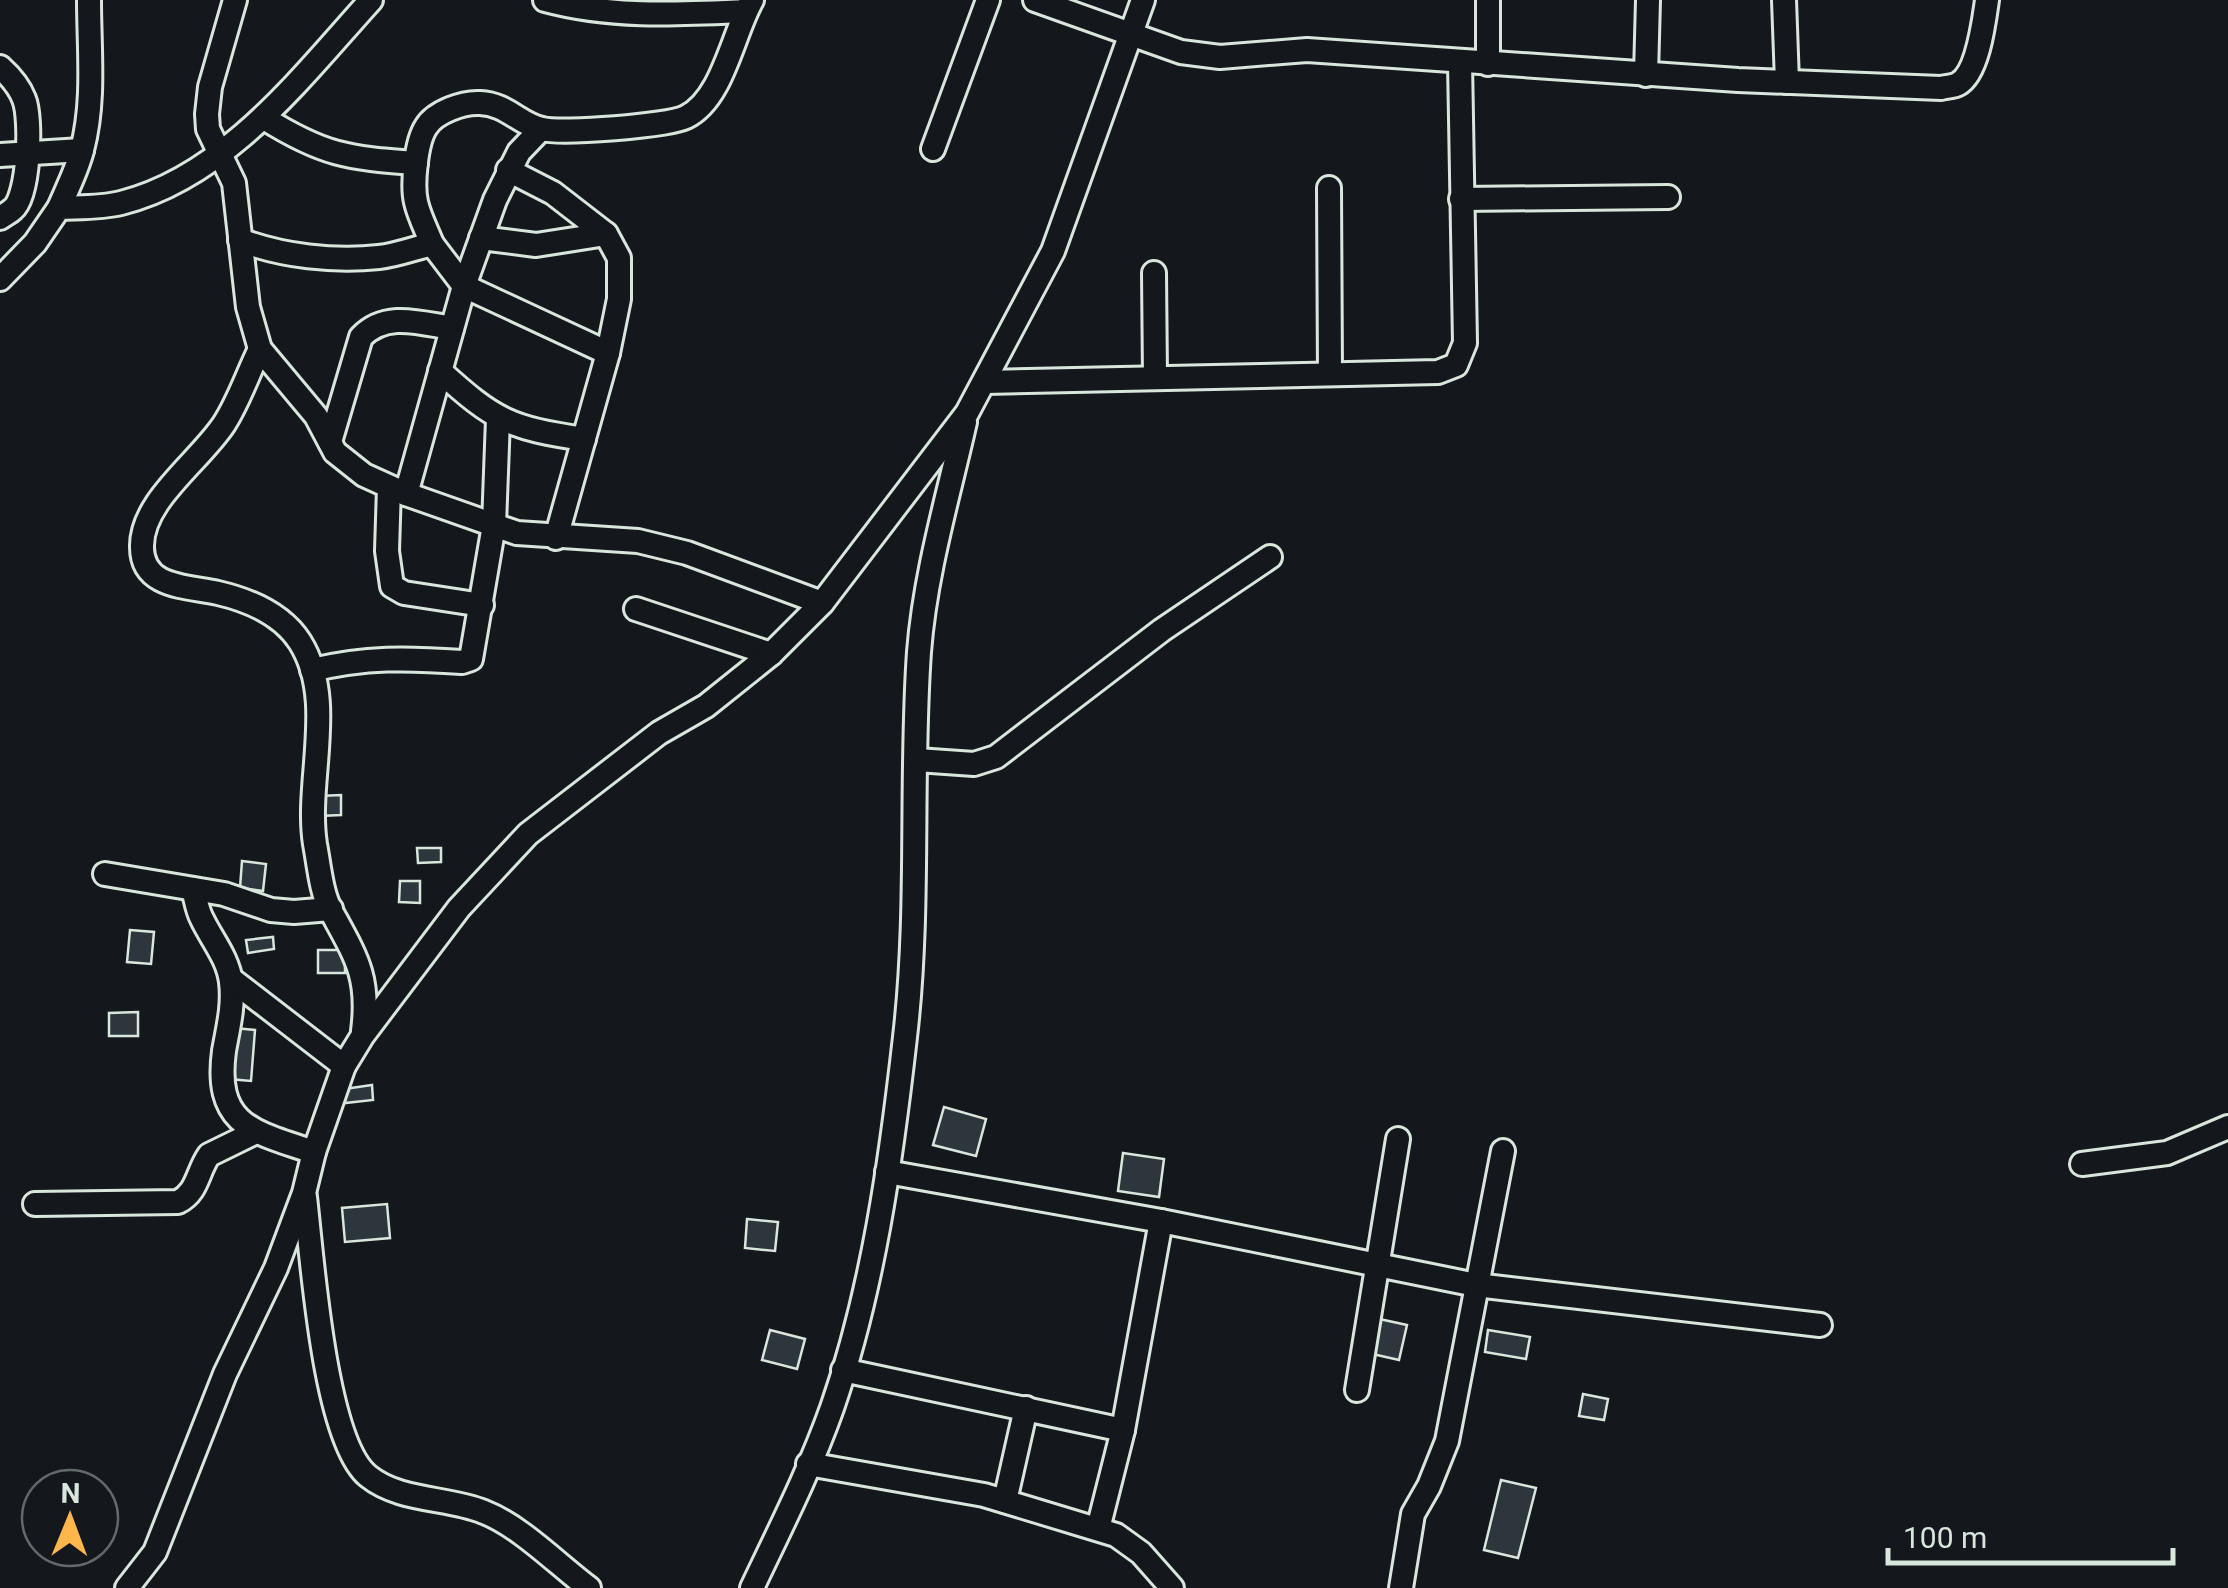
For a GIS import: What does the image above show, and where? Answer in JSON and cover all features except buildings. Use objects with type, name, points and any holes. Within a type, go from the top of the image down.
[{"type":"street","points":[[0,279],[34,243],[59,208],[82,150],[92,68],[89,0]]},
{"type":"street","points":[[235,0],[210,88],[208,129],[234,183],[248,307],[260,348],[316,416],[335,452],[364,475],[516,533],[638,541],[687,553],[822,604]]},
{"type":"street","points":[[59,208],[120,203],[170,184],[264,118],[371,0]]},
{"type":"street","points":[[545,0],[602,11],[666,15],[749,5]]},
{"type":"street","points":[[932,148],[988,0]]},
{"type":"street","points":[[1034,0],[1181,52],[1220,57],[1306,50],[1646,75],[1941,88],[1958,84],[1969,72],[1988,0]]},
{"type":"street","points":[[128,1588],[155,1552],[225,1374],[276,1268],[344,1066],[363,1035],[459,908],[528,834],[660,733],[706,706],[770,654],[822,604],[967,414],[1053,251],[1143,0]]},
{"type":"street","points":[[1488,0],[1488,64]]},
{"type":"street","points":[[1646,75],[1648,0]]},
{"type":"street","points":[[1784,0],[1787,82]]},
{"type":"street","points":[[608,353],[464,286],[432,244],[415,200],[416,163],[426,126],[444,112],[477,102],[505,108],[541,130],[594,129],[685,118],[703,104],[749,5]]},
{"type":"street","points":[[984,382],[1438,372],[1456,365],[1465,344],[1460,62]]},
{"type":"street","points":[[0,66],[13,79],[29,118],[28,152],[16,207],[0,218]]},
{"type":"street","points":[[264,118],[314,148],[340,156],[416,163]]},
{"type":"street","points":[[482,605],[404,593],[392,586],[386,551],[398,490],[481,238],[508,170],[541,130]]},
{"type":"street","points":[[0,155],[82,150]]},
{"type":"street","points":[[508,170],[553,193],[606,234],[619,258],[619,299],[608,353],[556,538]]},
{"type":"street","points":[[1330,188],[1330,374]]},
{"type":"street","points":[[1461,199],[1668,196]]},
{"type":"street","points":[[481,238],[536,245],[606,234]]},
{"type":"street","points":[[240,240],[267,250],[310,256],[378,257],[432,244]]},
{"type":"street","points":[[1154,273],[1154,378]]},
{"type":"street","points":[[330,442],[361,337],[371,326],[404,320],[452,328]]},
{"type":"street","points":[[260,348],[228,418],[207,449],[150,511],[142,550],[147,567],[164,583],[217,592],[266,609],[299,641],[312,670],[317,700],[314,840],[330,910],[364,976],[367,1001],[363,1035]]},
{"type":"street","points":[[440,370],[498,420],[524,429],[584,439]]},
{"type":"street","points":[[752,1588],[832,1408],[862,1305],[887,1172],[906,1036],[914,924],[919,650],[932,565],[967,414]]},
{"type":"street","points":[[312,670],[352,660],[394,657],[462,662],[471,659],[494,525],[498,420]]},
{"type":"street","points":[[918,760],[974,764],[996,757],[1162,630],[1270,557]]},
{"type":"street","points":[[636,609],[770,654]]},
{"type":"street","points":[[105,874],[244,898],[270,910],[330,910]]},
{"type":"street","points":[[194,889],[200,917],[219,947],[231,979],[232,1011],[222,1084],[228,1108],[256,1132],[314,1152]]},
{"type":"street","points":[[231,979],[344,1066]]},
{"type":"street","points":[[2082,1164],[2167,1153],[2228,1127]]},
{"type":"street","points":[[35,1204],[178,1202],[194,1189],[209,1155],[256,1132]]},
{"type":"street","points":[[1357,1390],[1398,1139]]},
{"type":"street","points":[[1401,1588],[1413,1514],[1447,1442],[1503,1151]]},
{"type":"street","points":[[887,1172],[1161,1221],[1476,1285],[1820,1325]]},
{"type":"street","points":[[304,1194],[334,1408],[350,1450],[367,1476],[400,1492],[482,1510],[506,1523],[588,1588]]},
{"type":"street","points":[[1098,1530],[1122,1430],[1161,1221]]},
{"type":"street","points":[[842,1370],[1122,1430]]},
{"type":"street","points":[[1005,1501],[1026,1408]]},
{"type":"street","points":[[808,1464],[1005,1501],[1116,1535],[1141,1553],[1172,1588]]}]
